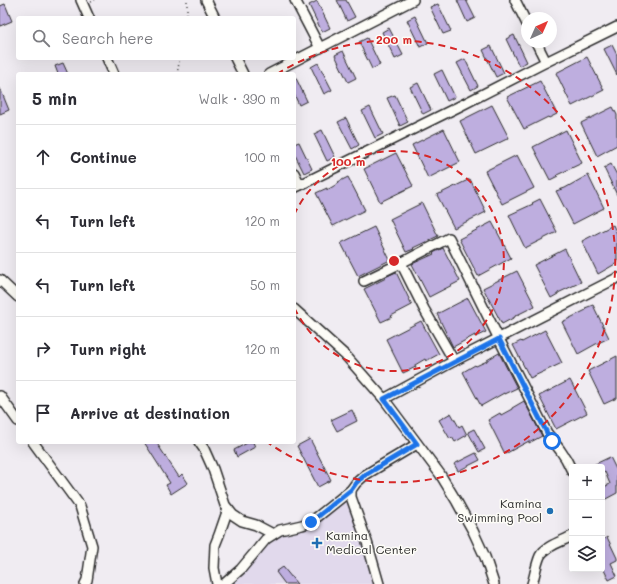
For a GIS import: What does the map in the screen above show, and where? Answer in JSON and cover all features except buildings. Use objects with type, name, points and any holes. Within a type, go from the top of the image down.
[{"type":"street","points":[[81,0],[88,16]]},
{"type":"street","points":[[206,0],[214,16]]},
{"type":"street","points":[[295,0],[320,48]]},
{"type":"street","points":[[273,72],[413,0]]},
{"type":"street","points":[[515,0],[521,12]]},
{"type":"street","points":[[297,187],[617,27]]},
{"type":"street","points":[[539,48],[546,62]]},
{"type":"street","points":[[108,60],[113,72]]},
{"type":"street","points":[[236,60],[242,72]]},
{"type":"street","points":[[364,281],[449,238],[547,433],[569,465]]},
{"type":"street","points":[[401,263],[424,309],[454,361]]},
{"type":"street","points":[[384,399],[454,361],[617,278]]},
{"type":"street","points":[[0,280],[16,295]]},
{"type":"street","points":[[296,310],[346,356],[384,399],[440,474],[470,525],[485,557],[494,584]]},
{"type":"street","points":[[0,396],[16,418]]},
{"type":"street","points":[[34,444],[80,506],[92,546],[87,580],[85,584]]},
{"type":"street","points":[[200,444],[213,469],[225,505],[228,509],[233,515],[242,521],[256,525],[273,534]]},
{"type":"street","points":[[224,584],[240,569],[266,539],[280,530],[311,522],[351,490],[365,475],[417,444]]},
{"type":"street","points":[[351,490],[351,497],[367,542],[379,584]]},
{"type":"street","points":[[217,584],[214,568],[214,545],[228,509]]},
{"type":"street","points":[[532,584],[540,556],[549,547],[569,537]]},
{"type":"path","points":[[187,0],[187,16]]},
{"type":"path","points":[[177,72],[180,60]]},
{"type":"shaded area","name":"Kamina Medical Center","points":[[349,495],[373,584],[234,584],[262,551],[281,534],[292,534],[319,521]]},
{"type":"place","name":"Kamina Swimming Pool","points":[[550,511]]},
{"type":"place","name":"Kamina Medical Center","points":[[317,543]]},
{"type":"route","points":[[311,522],[351,490],[365,475],[417,444],[384,399],[454,361],[499,339],[552,441]]}]
